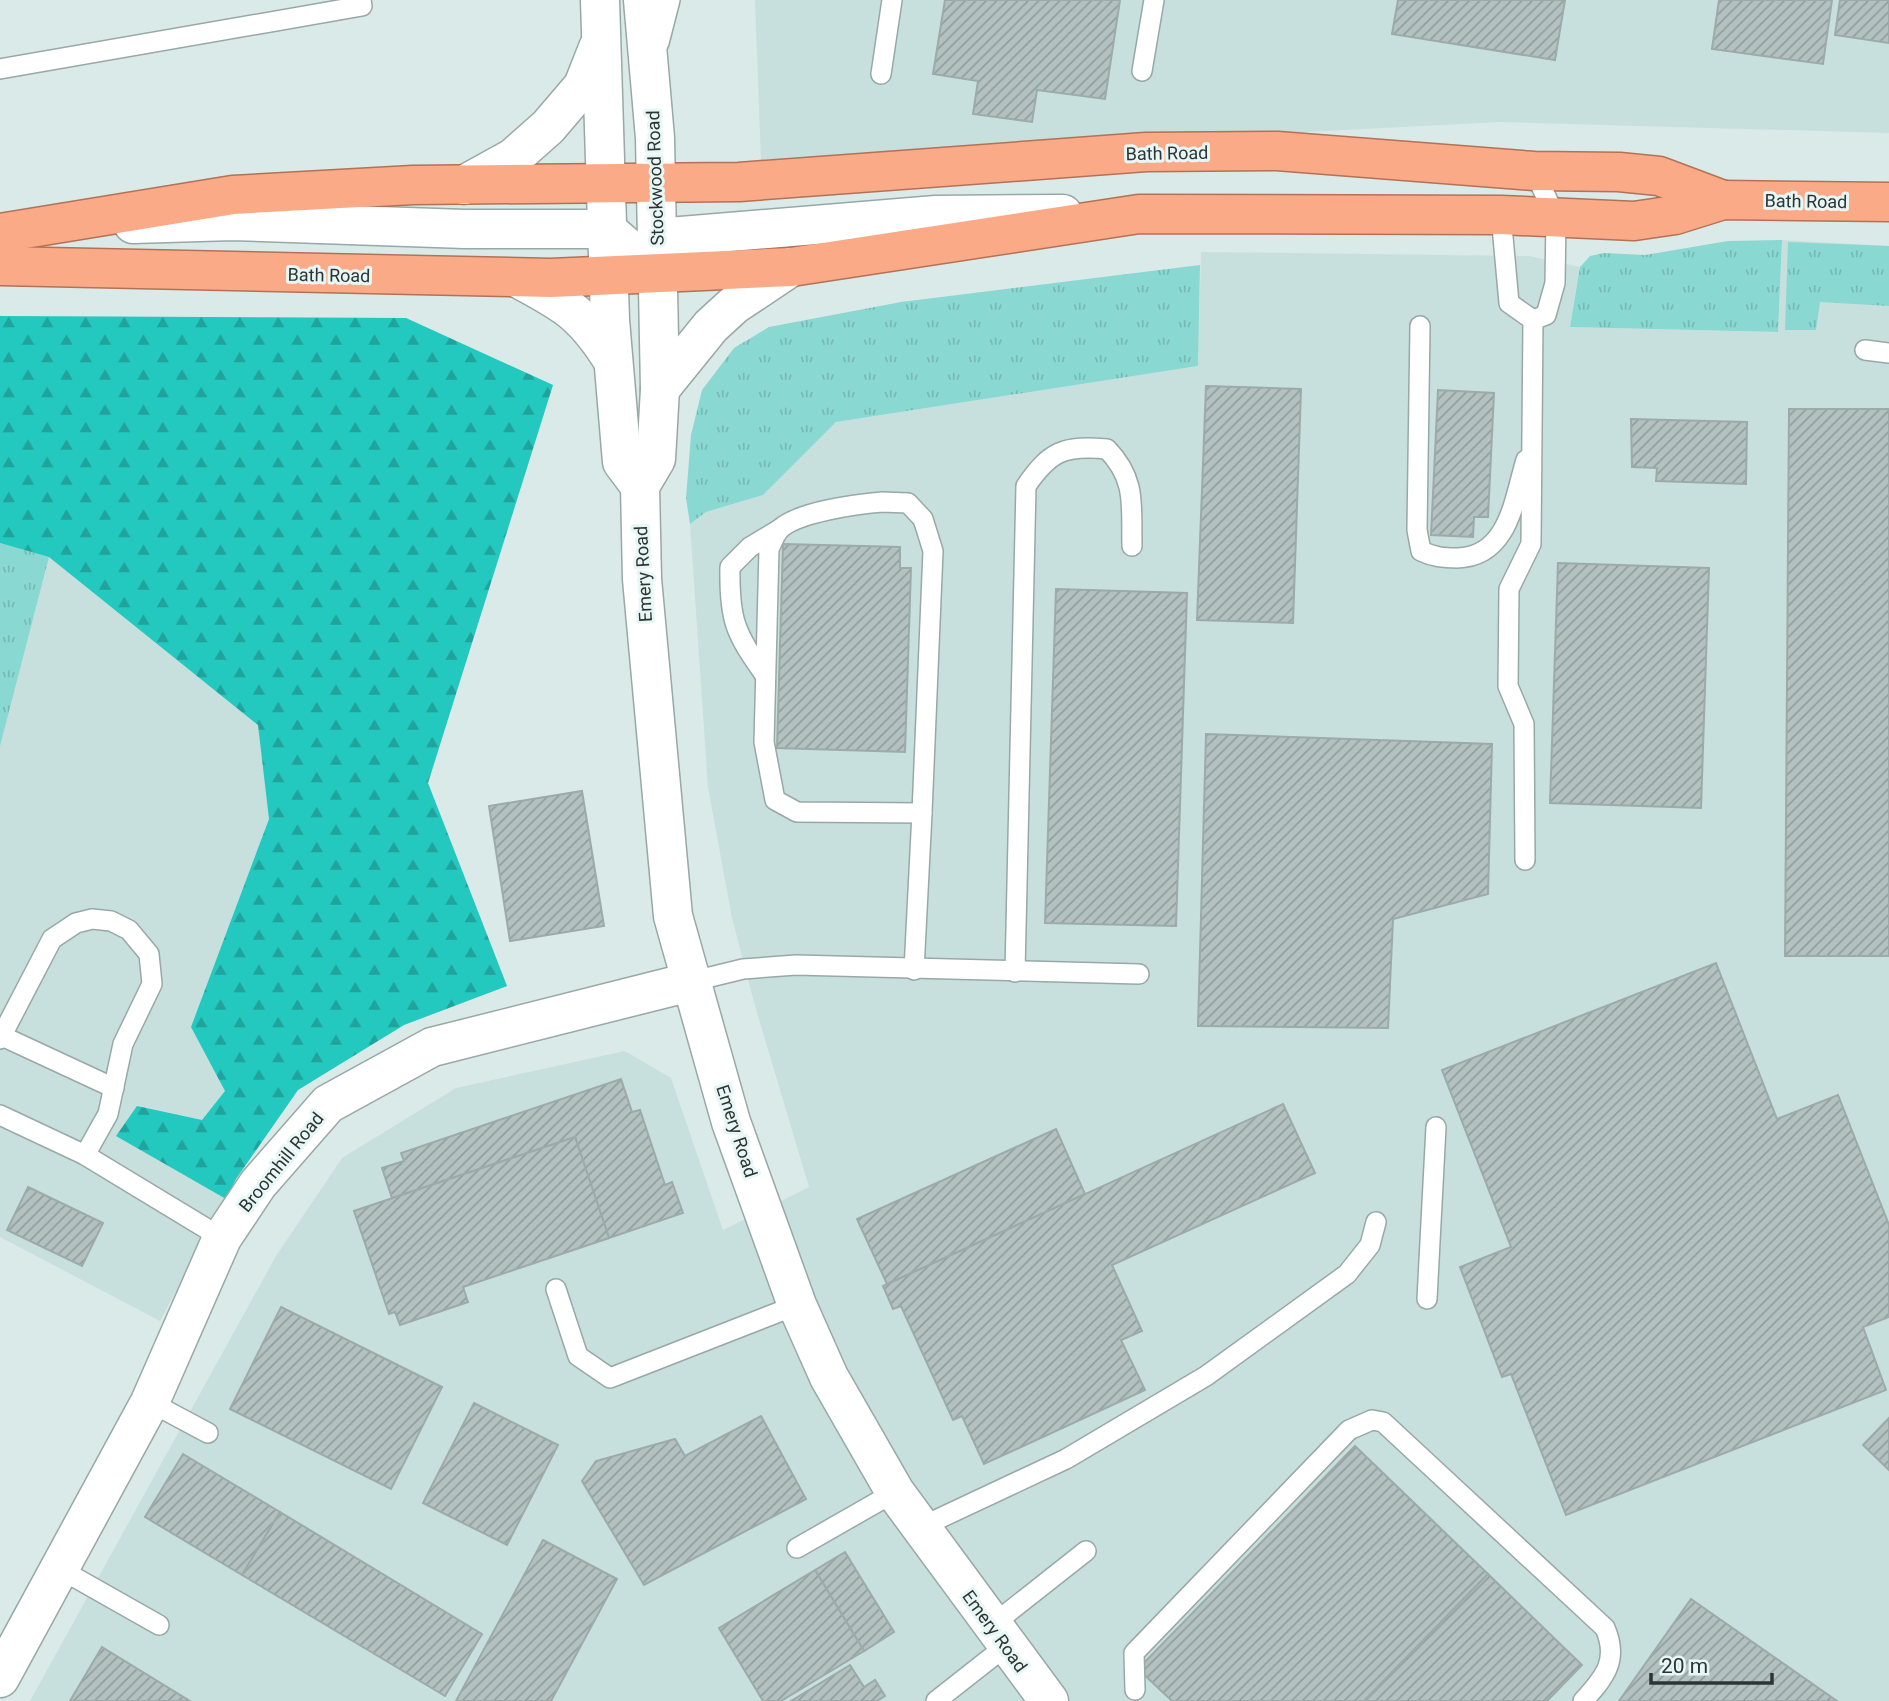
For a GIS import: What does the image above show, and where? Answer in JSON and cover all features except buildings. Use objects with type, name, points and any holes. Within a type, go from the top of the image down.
[{"type":"highway","name":"Bath Road","points":[[0,233],[233,195],[413,185],[739,182],[1146,152],[1277,151],[1534,171],[1578,170],[1659,176],[1723,200]]},
{"type":"highway","name":"Bath Road","points":[[0,266],[519,279],[607,276],[658,256],[791,267],[1139,214],[1501,215],[1634,221],[1675,215],[1723,200],[1889,202]]},
{"type":"street","points":[[600,0],[607,276],[622,463],[640,486]]},
{"type":"street","name":"Stockwood Road","points":[[643,0],[650,82],[658,256]]},
{"type":"street","points":[[464,186],[513,158],[548,127],[583,86],[601,38]]},
{"type":"street","points":[[606,184],[658,256]]},
{"type":"street","name":"Bath Road","points":[[658,256],[936,215],[1139,214]]},
{"type":"street","name":"Bath Road","points":[[44,226],[233,220],[465,229],[606,229]]},
{"type":"street","points":[[606,229],[658,256]]},
{"type":"street","name":"Emery Road","points":[[658,256],[660,389],[656,459],[640,486],[643,593],[672,903],[731,1122],[797,1305],[830,1377],[895,1492],[1049,1701]]},
{"type":"street","points":[[660,389],[711,326],[734,305],[791,267]]},
{"type":"street","points":[[519,279],[566,304],[596,334],[614,363]]},
{"type":"street","name":"Broomhill Road","points":[[0,1678],[150,1402],[222,1238],[258,1184],[328,1104],[432,1048],[694,981]]},
{"type":"lane","points":[[0,69],[362,6],[361,0]]},
{"type":"lane","name":"Stockwood Road","points":[[650,82],[670,0]]},
{"type":"lane","points":[[881,74],[892,0]]},
{"type":"lane","points":[[1142,71],[1154,0]]},
{"type":"lane","points":[[1533,320],[1546,315],[1555,284],[1556,218],[1534,171]]},
{"type":"lane","points":[[1501,215],[1509,303],[1533,320]]},
{"type":"lane","points":[[1525,860],[1524,723],[1508,686],[1508,589],[1531,544],[1533,320]]},
{"type":"lane","points":[[1420,326],[1417,530],[1421,551],[1436,558],[1455,558],[1488,550],[1505,531],[1532,439]]},
{"type":"lane","points":[[1865,350],[1889,353]]},
{"type":"lane","points":[[1015,972],[1026,486],[1043,461],[1074,446],[1107,449],[1123,466],[1130,488],[1132,546]]},
{"type":"lane","points":[[765,675],[738,637],[729,597],[730,567],[750,547],[780,528],[827,510],[883,502],[908,503],[923,519],[933,551],[914,970]]},
{"type":"lane","points":[[780,528],[769,549],[765,675],[764,742],[775,800],[797,813],[922,813]]},
{"type":"lane","points":[[85,1155],[108,1114],[114,1088],[123,1044],[152,984],[149,954],[129,930],[111,921],[92,919],[76,923],[52,939],[1,1037],[114,1088]]},
{"type":"lane","points":[[694,981],[743,969],[796,965],[1139,974]]},
{"type":"lane","points":[[0,1115],[85,1155],[222,1238]]},
{"type":"lane","points":[[1427,1300],[1436,1127]]},
{"type":"lane","points":[[921,1527],[1066,1460],[1206,1376],[1347,1274],[1370,1245],[1376,1222]]},
{"type":"lane","points":[[556,1289],[578,1356],[610,1378],[797,1305]]},
{"type":"lane","points":[[150,1402],[208,1433]]},
{"type":"lane","points":[[1135,1697],[1135,1653],[1349,1430],[1372,1420],[1383,1422],[1605,1628],[1613,1645],[1610,1663],[1598,1685],[1583,1701]]},
{"type":"lane","points":[[797,1548],[895,1492]]},
{"type":"lane","points":[[936,1701],[1086,1551]]},
{"type":"lane","points":[[60,1569],[159,1625]]},
{"type":"shaded area","points":[[755,0],[1889,0],[1889,133],[1501,122],[761,160]]},
{"type":"shaded area","points":[[1782,240],[1889,246],[1889,1701],[30,1701],[276,1256],[342,1158],[456,1088],[625,1051],[671,1078],[723,1230],[809,1187],[755,1006],[732,918],[708,787],[690,524],[706,512],[763,495],[836,422],[1198,366],[1201,252],[1529,256],[1580,267],[1570,327],[1778,332]]},
{"type":"shaded area","points":[[0,316],[406,318],[553,385],[428,783],[507,986],[404,1025],[298,1090],[236,1179],[160,1321],[0,1237]]},
{"type":"green space","points":[[1782,240],[1778,332],[1570,327],[1580,267],[1590,256],[1604,253],[1645,255],[1728,241]]},
{"type":"green space","points":[[1788,242],[1889,246],[1889,306],[1820,302],[1816,330],[1785,330]]},
{"type":"green space","points":[[1200,265],[1198,366],[836,422],[763,495],[706,512],[690,524],[686,498],[691,435],[702,390],[734,348],[769,327],[901,302]]},
{"type":"green space","points":[[0,316],[406,318],[553,385],[428,783],[507,986],[404,1025],[298,1090],[236,1179],[226,1199],[116,1136],[137,1106],[202,1120],[225,1091],[191,1027],[269,819],[258,725],[49,557],[0,543]]},
{"type":"green space","points":[[0,543],[49,557],[0,746]]}]
